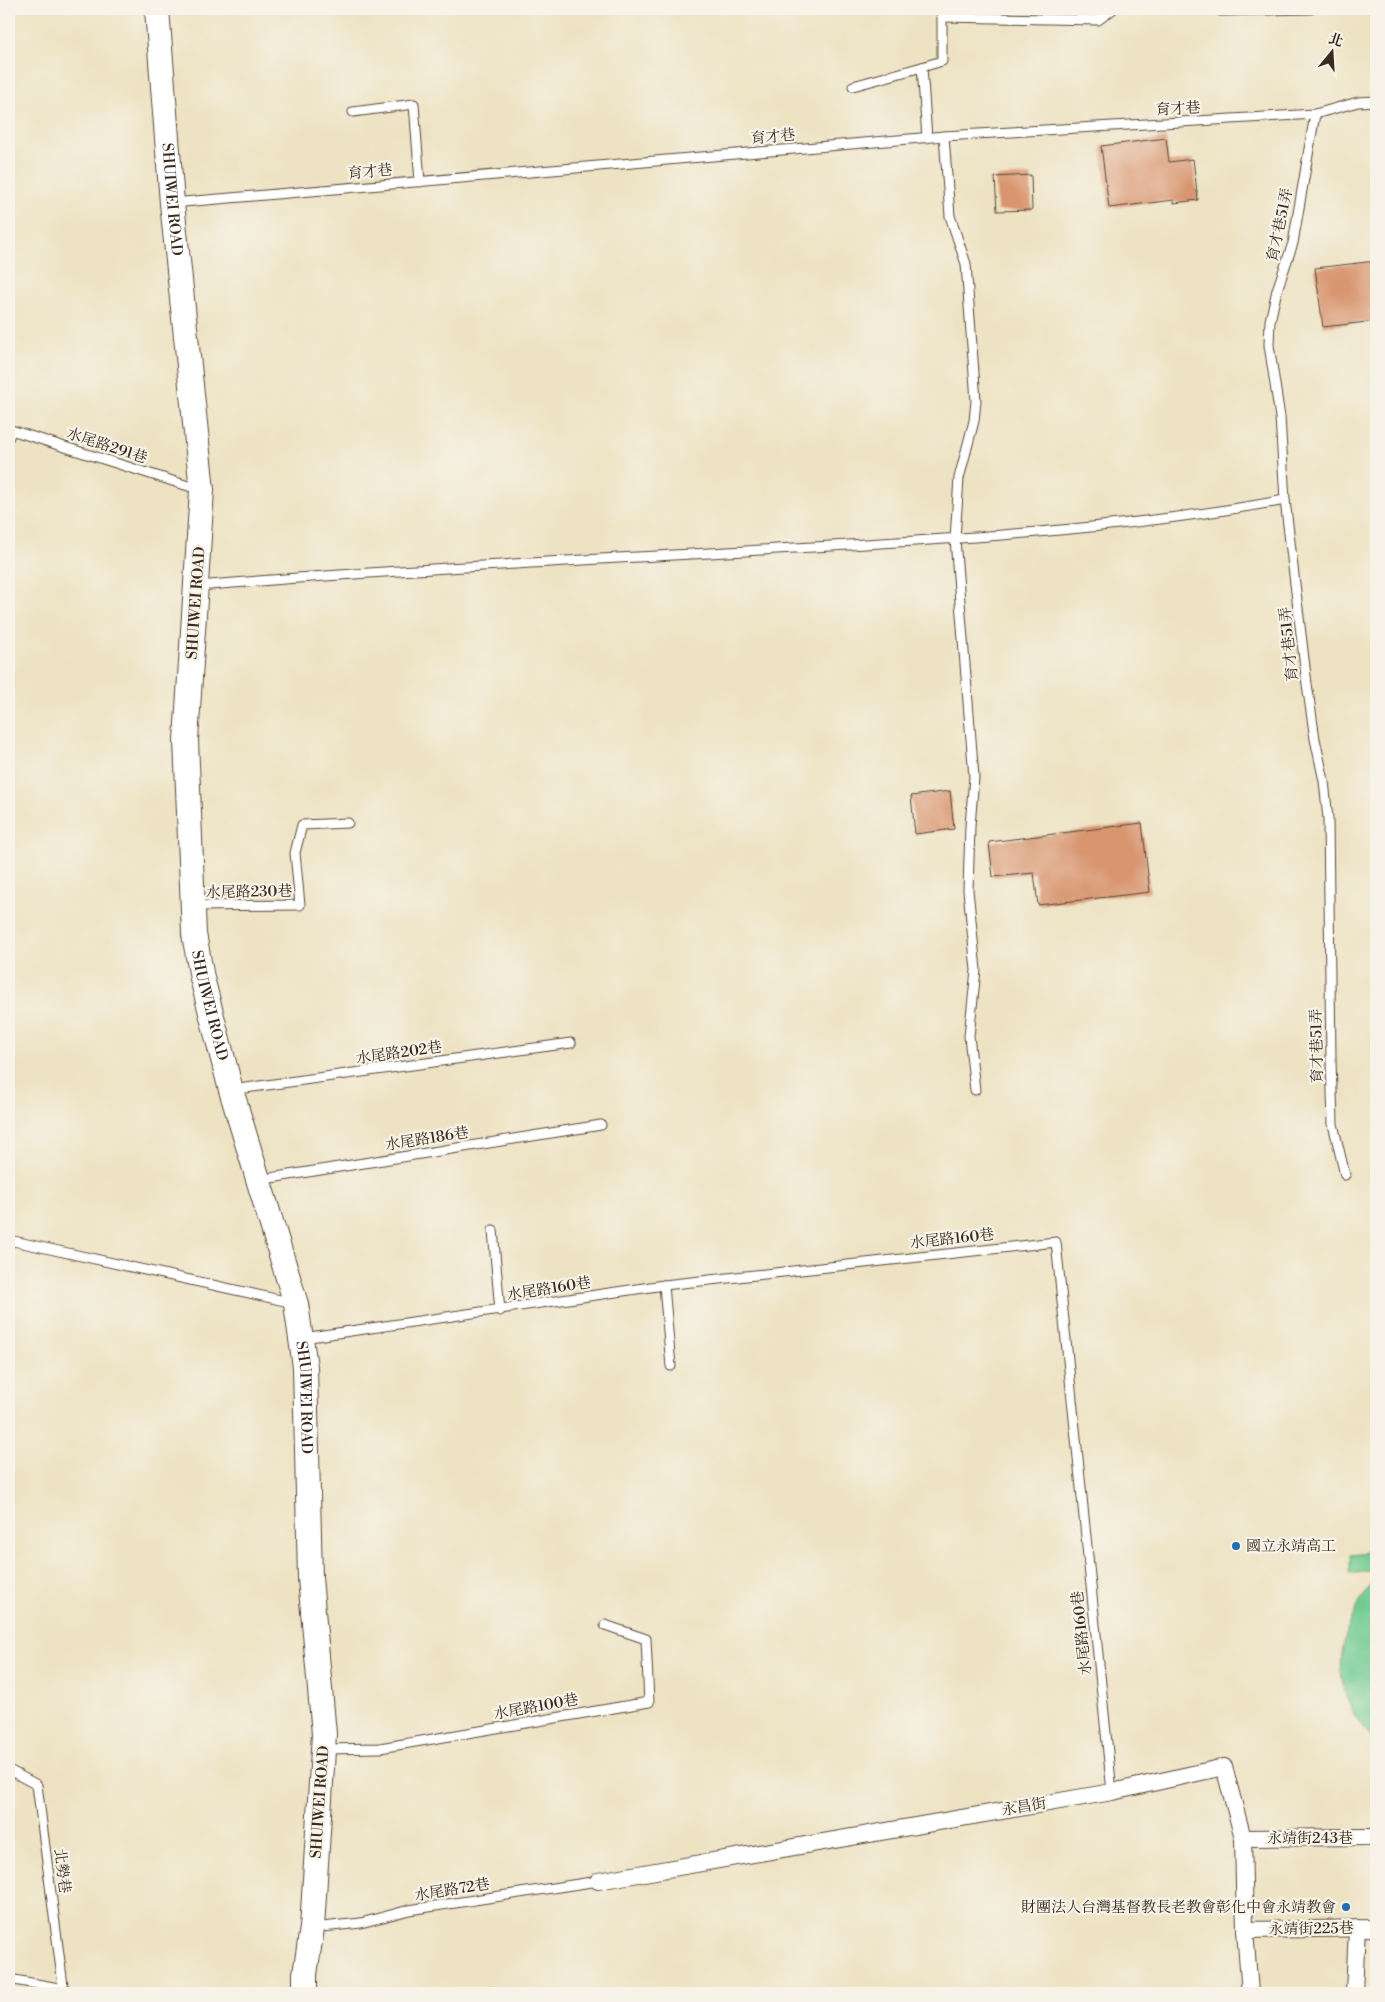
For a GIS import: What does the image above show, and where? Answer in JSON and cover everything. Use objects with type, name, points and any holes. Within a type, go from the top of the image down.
[{"type":"street","name":"SHUIWEI ROAD","points":[[157,9],[172,203],[202,490],[186,740],[194,934],[202,978],[231,1090],[296,1304],[303,1338],[309,1471],[310,1578],[324,1734],[312,1928],[305,1974],[305,1993]]},
{"type":"street","name":"永昌街","points":[[598,1881],[1112,1792],[1224,1767],[1243,1838],[1245,1930],[1250,1993]]},
{"type":"street","name":"永靖街243巷","points":[[1243,1838],[1376,1837]]},
{"type":"street","points":[[1354,1993],[1357,1928]]},
{"type":"street","name":"永靖街225巷","points":[[1245,1930],[1376,1928]]},
{"type":"lane","points":[[853,86],[942,61],[942,13],[1098,20],[1113,9]]},
{"type":"lane","points":[[1221,9],[1221,11],[1311,9]]},
{"type":"lane","points":[[922,67],[927,138]]},
{"type":"lane","name":"育才巷","points":[[172,203],[944,136],[1315,114],[1358,102],[1376,101]]},
{"type":"lane","points":[[353,112],[414,104],[420,182]]},
{"type":"lane","name":"育才巷51弄","points":[[1315,114],[1293,243],[1270,321],[1268,345],[1280,417],[1285,500],[1307,684],[1315,739],[1324,781],[1328,819],[1331,1069],[1334,1124],[1344,1175]]},
{"type":"lane","points":[[944,136],[950,216],[966,264],[976,401],[974,421],[959,478],[955,539],[974,777],[968,890],[976,970],[969,1036],[975,1090]]},
{"type":"lane","name":"水尾路291巷","points":[[9,437],[11,430],[202,490]]},
{"type":"lane","points":[[197,586],[328,575],[955,539],[1207,514],[1285,500]]},
{"type":"lane","name":"水尾路230巷","points":[[192,906],[300,905],[295,854],[302,825],[348,823]]},
{"type":"lane","name":"水尾路202巷","points":[[231,1090],[571,1043]]},
{"type":"lane","name":"水尾路186巷","points":[[258,1180],[601,1125]]},
{"type":"lane","points":[[493,1230],[500,1311]]},
{"type":"lane","points":[[9,1240],[296,1304]]},
{"type":"lane","name":"水尾路160巷","points":[[303,1338],[500,1311],[664,1285],[1056,1242],[1112,1792]]},
{"type":"lane","points":[[664,1285],[671,1366]]},
{"type":"lane","name":"水尾路100巷","points":[[324,1749],[380,1748],[649,1702],[646,1639],[606,1625]]},
{"type":"lane","name":"北勢巷","points":[[9,1770],[38,1785],[64,1991]]},
{"type":"lane","name":"水尾路72巷","points":[[312,1928],[361,1923],[409,1910],[598,1881]]},
{"type":"lane","points":[[9,1980],[64,1991]]},
{"type":"green space","points":[[1376,1551],[1376,1570],[1350,1574],[1350,1554]]},
{"type":"green space","points":[[1376,1578],[1376,1640],[1371,1655],[1371,1674],[1376,1690],[1376,1741],[1359,1722],[1348,1702],[1342,1681],[1341,1660],[1352,1618]]},
{"type":"building","points":[[1166,138],[1169,162],[1193,159],[1198,200],[1174,203],[1174,200],[1109,208],[1101,146]]},
{"type":"building","points":[[1031,175],[1032,210],[997,211],[995,177]]},
{"type":"building","points":[[1376,261],[1376,321],[1323,327],[1315,268]]},
{"type":"building","points":[[950,791],[954,829],[915,834],[911,796]]},
{"type":"building","points":[[1142,823],[1150,892],[1038,905],[1034,873],[993,877],[989,842]]},
{"type":"place","name":"國立永靖高工","points":[[1236,1546]]},
{"type":"place","name":"財團法人台灣基督教長老教會彰化中會永靖教會","points":[[1346,1907]]}]
